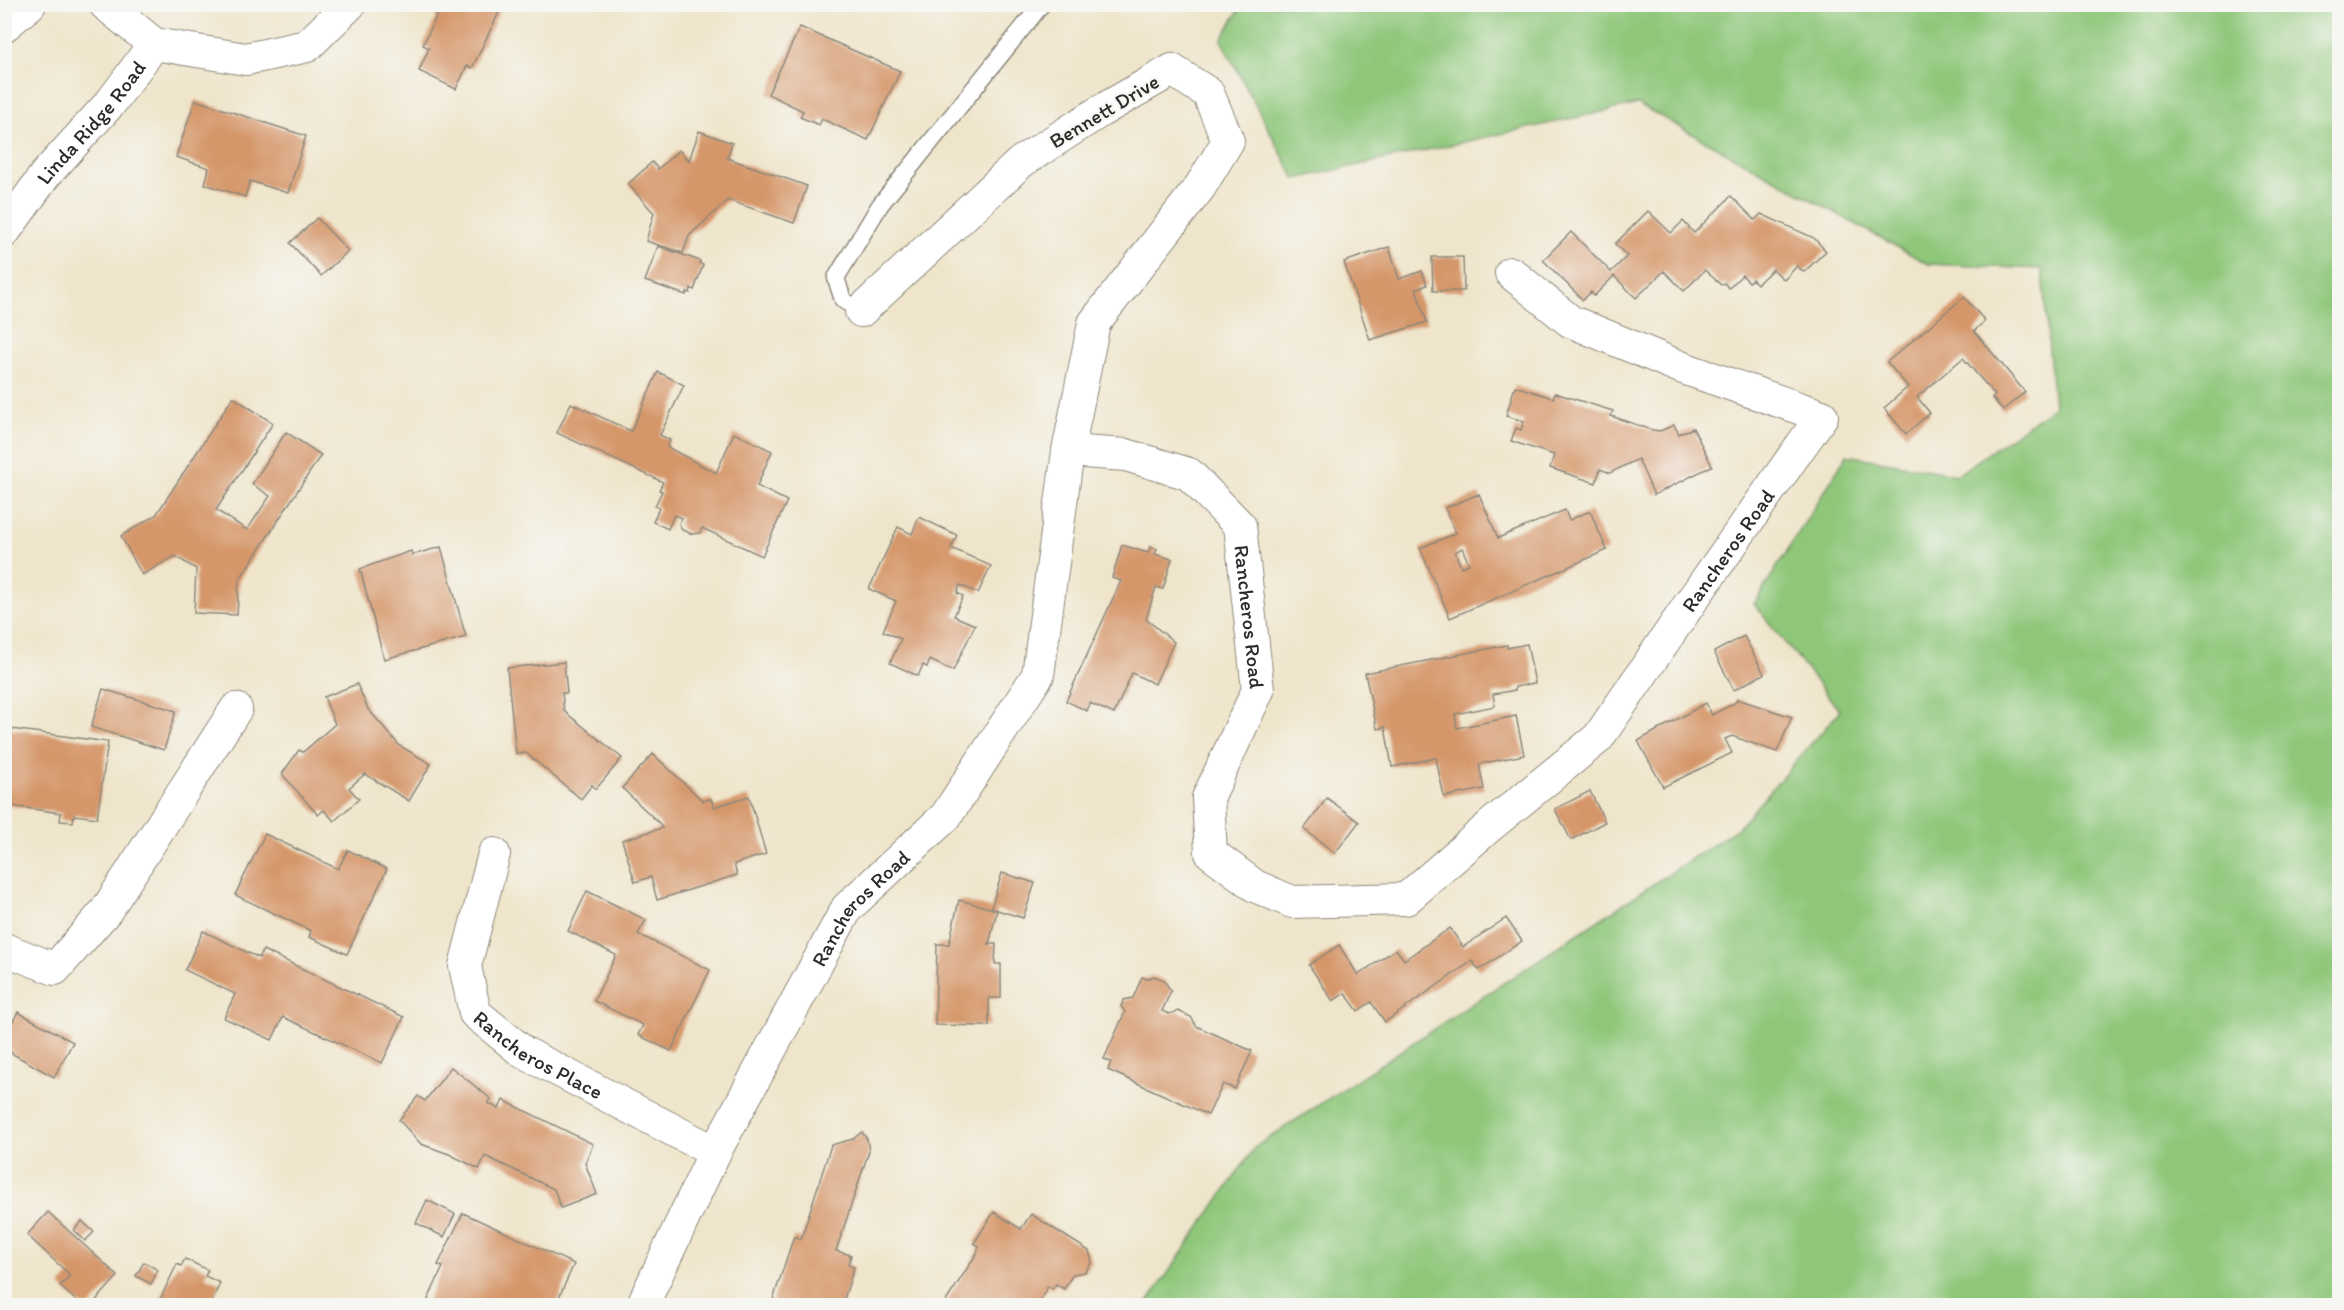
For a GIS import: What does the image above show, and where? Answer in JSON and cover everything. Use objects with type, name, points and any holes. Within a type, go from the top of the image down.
[{"type":"street","points":[[4,26],[30,4]]},
{"type":"street","name":"Linda Ridge Road","points":[[105,4],[154,44],[246,58],[307,46],[350,4]]},
{"type":"street","name":"Linda Ridge Road","points":[[4,232],[45,176],[112,101],[154,44]]},
{"type":"street","name":"Bennett Drive","points":[[861,311],[1021,162],[1100,112],[1172,70],[1208,93],[1228,141],[1200,187],[1094,323],[1068,451]]},
{"type":"street","name":"Rancheros Road","points":[[642,1305],[715,1152],[847,908],[946,816],[1038,675],[1068,451],[1126,455],[1189,474],[1240,526],[1258,690],[1208,798],[1211,853],[1255,886],[1293,902],[1406,899],[1491,825],[1598,738],[1822,416],[1683,368],[1570,321],[1511,273]]},
{"type":"street","points":[[4,949],[55,969],[106,911],[236,709]]},
{"type":"street","name":"Rancheros Place","points":[[494,854],[465,966],[475,1013],[523,1052],[715,1152]]},
{"type":"lane","points":[[861,311],[843,300],[836,278],[880,205],[1042,4]]},
{"type":"green space","points":[[1242,5],[2339,5],[2339,1305],[1146,1305],[1255,1147],[1737,829],[1840,711],[1754,604],[1847,455],[1957,475],[2054,407],[2042,269],[1928,264],[1638,104],[1295,179],[1221,40]]},
{"type":"building","points":[[432,4],[514,4],[511,10],[502,6],[472,68],[467,66],[456,89],[419,71],[429,48],[423,45],[437,15],[429,11]]},
{"type":"building","points":[[800,27],[900,71],[868,140],[822,119],[819,125],[800,117],[803,111],[768,94]]},
{"type":"building","points":[[195,100],[306,136],[288,193],[250,181],[245,197],[205,184],[209,168],[176,157]]},
{"type":"building","points":[[699,131],[732,143],[727,158],[807,186],[794,223],[728,200],[689,236],[683,253],[646,241],[654,213],[628,184],[652,162],[658,169],[679,150],[689,161]]},
{"type":"building","points":[[1731,196],[1755,220],[1761,214],[1814,238],[1826,251],[1804,272],[1797,266],[1784,280],[1773,269],[1757,284],[1752,279],[1749,282],[1742,275],[1729,288],[1724,283],[1721,285],[1705,270],[1684,291],[1664,271],[1636,298],[1614,276],[1594,296],[1591,292],[1583,300],[1543,260],[1571,232],[1611,272],[1627,256],[1615,244],[1648,211],[1671,233],[1683,221],[1694,233]]},
{"type":"building","points":[[317,218],[348,251],[321,276],[290,243]]},
{"type":"building","points":[[658,246],[700,261],[699,263],[703,265],[694,290],[691,288],[690,293],[687,292],[686,295],[645,281]]},
{"type":"building","points":[[1389,247],[1399,279],[1422,271],[1427,285],[1416,289],[1427,322],[1370,340],[1344,262]]},
{"type":"building","points":[[1432,257],[1463,257],[1464,291],[1433,291]]},
{"type":"building","points":[[1964,297],[1985,321],[1974,331],[2025,392],[2003,410],[1992,398],[1995,395],[1963,358],[1917,397],[1930,413],[1906,434],[1884,408],[1908,387],[1887,362]]},
{"type":"building","points":[[658,372],[684,385],[660,435],[670,440],[667,447],[716,473],[734,433],[772,451],[757,486],[787,501],[762,556],[702,528],[700,533],[692,534],[682,530],[679,523],[682,518],[674,515],[668,529],[653,522],[659,508],[655,506],[662,491],[659,490],[663,482],[557,433],[571,403],[631,431]]},
{"type":"building","points":[[1515,386],[1553,398],[1555,393],[1613,411],[1611,416],[1652,430],[1660,431],[1674,425],[1679,434],[1693,428],[1712,466],[1654,495],[1638,459],[1610,473],[1600,469],[1596,483],[1550,468],[1554,455],[1511,441],[1516,428],[1521,430],[1524,421],[1506,416]]},
{"type":"building","points":[[233,397],[273,423],[216,510],[247,530],[270,496],[252,484],[286,432],[321,455],[239,580],[237,615],[194,613],[196,569],[175,556],[142,575],[121,536],[156,515]]},
{"type":"building","points":[[1479,494],[1498,538],[1565,510],[1569,520],[1590,511],[1607,550],[1450,618],[1420,548],[1456,533],[1445,508]],"holes":[[[1462,548],[1469,564],[1461,567],[1455,552]]]},
{"type":"building","points":[[919,517],[957,535],[951,548],[991,566],[978,593],[960,585],[957,593],[963,596],[954,616],[975,625],[953,671],[930,660],[927,667],[923,665],[918,676],[890,663],[901,639],[883,631],[896,601],[869,589],[898,527],[912,534]]},
{"type":"building","points":[[1122,545],[1148,553],[1150,547],[1157,549],[1155,554],[1172,559],[1163,589],[1156,587],[1146,619],[1174,642],[1155,684],[1132,673],[1114,714],[1090,703],[1087,711],[1066,701],[1121,581],[1112,578]]},
{"type":"building","points":[[441,547],[466,637],[384,659],[360,569],[411,551],[412,555]]},
{"type":"building","points":[[1744,636],[1764,674],[1734,690],[1714,652]]},
{"type":"building","points":[[1527,644],[1535,683],[1493,694],[1495,706],[1455,714],[1457,728],[1516,716],[1524,755],[1479,764],[1484,789],[1444,797],[1436,758],[1392,767],[1385,727],[1377,729],[1365,673],[1507,645],[1507,648]]},
{"type":"building","points":[[564,662],[567,693],[562,693],[564,711],[622,758],[596,789],[592,785],[581,799],[526,753],[516,754],[507,668]]},
{"type":"building","points":[[357,684],[368,709],[400,746],[431,764],[409,801],[365,774],[349,788],[359,799],[334,821],[324,810],[318,815],[282,774],[299,750],[303,752],[335,724],[324,697]]},
{"type":"building","points":[[103,689],[176,711],[164,750],[91,727]]},
{"type":"building","points":[[1737,699],[1792,717],[1777,752],[1732,736],[1725,739],[1732,753],[1663,787],[1638,741],[1706,703],[1712,715],[1736,702]]},
{"type":"building","points":[[4,728],[108,742],[97,818],[74,815],[73,822],[60,821],[61,813],[4,805]]},
{"type":"building","points":[[653,754],[703,801],[711,799],[714,807],[749,796],[766,854],[734,864],[737,875],[657,900],[651,877],[635,882],[622,840],[662,828],[622,788]]},
{"type":"building","points":[[1590,791],[1605,822],[1571,840],[1555,809]]},
{"type":"building","points":[[1327,798],[1359,822],[1335,853],[1304,829]]},
{"type":"building","points":[[265,834],[338,869],[348,850],[387,869],[347,954],[309,937],[311,931],[235,895]]},
{"type":"building","points":[[1002,873],[1035,883],[1023,918],[991,908]]},
{"type":"building","points":[[587,891],[646,920],[638,934],[710,970],[671,1051],[638,1035],[643,1025],[594,1001],[616,955],[568,931]]},
{"type":"building","points":[[959,900],[997,910],[989,944],[996,944],[995,964],[1001,964],[1001,998],[989,998],[989,1026],[935,1025],[937,944],[949,944]]},
{"type":"building","points":[[1506,918],[1522,941],[1479,970],[1472,961],[1385,1022],[1371,1002],[1358,1011],[1345,993],[1333,1001],[1309,965],[1339,945],[1358,975],[1396,949],[1404,960],[1450,928],[1463,947]]},
{"type":"building","points":[[203,931],[259,958],[263,950],[404,1017],[382,1063],[283,1017],[272,1040],[224,1018],[235,994],[185,970]]},
{"type":"building","points":[[1154,976],[1164,980],[1171,991],[1162,1011],[1169,1014],[1178,1011],[1191,1017],[1196,1026],[1252,1051],[1235,1089],[1223,1084],[1208,1115],[1108,1070],[1111,1062],[1104,1059],[1125,1012],[1121,1006],[1124,1000],[1133,998],[1142,977],[1146,979]]},
{"type":"building","points":[[18,1012],[73,1042],[54,1077],[4,1049],[4,1037]]},
{"type":"building","points":[[451,1067],[491,1099],[488,1103],[499,1109],[503,1100],[593,1144],[585,1163],[597,1194],[561,1208],[554,1189],[485,1156],[479,1169],[449,1154],[421,1144],[399,1120],[418,1096],[425,1101]]},
{"type":"building","points":[[862,1132],[867,1139],[869,1151],[836,1251],[851,1255],[848,1265],[854,1267],[842,1306],[771,1306],[794,1236],[801,1239],[831,1145],[853,1139]]},
{"type":"building","points":[[427,1200],[455,1214],[444,1237],[416,1223]]},
{"type":"building","points":[[48,1212],[118,1276],[91,1306],[82,1306],[60,1286],[70,1275],[27,1235]]},
{"type":"building","points":[[994,1212],[1021,1229],[1031,1214],[1089,1251],[1092,1262],[1085,1272],[1073,1274],[1064,1289],[1056,1284],[1052,1289],[1048,1286],[1037,1306],[943,1306],[977,1253],[979,1246],[974,1243]]},
{"type":"building","points":[[463,1213],[574,1264],[555,1306],[425,1306],[443,1267],[438,1265]]},
{"type":"building","points":[[82,1221],[94,1232],[85,1241],[74,1230]]},
{"type":"building","points":[[185,1259],[208,1270],[205,1276],[220,1283],[210,1306],[157,1306],[177,1264],[181,1266]]},
{"type":"building","points":[[144,1262],[158,1270],[151,1284],[136,1276]]}]
